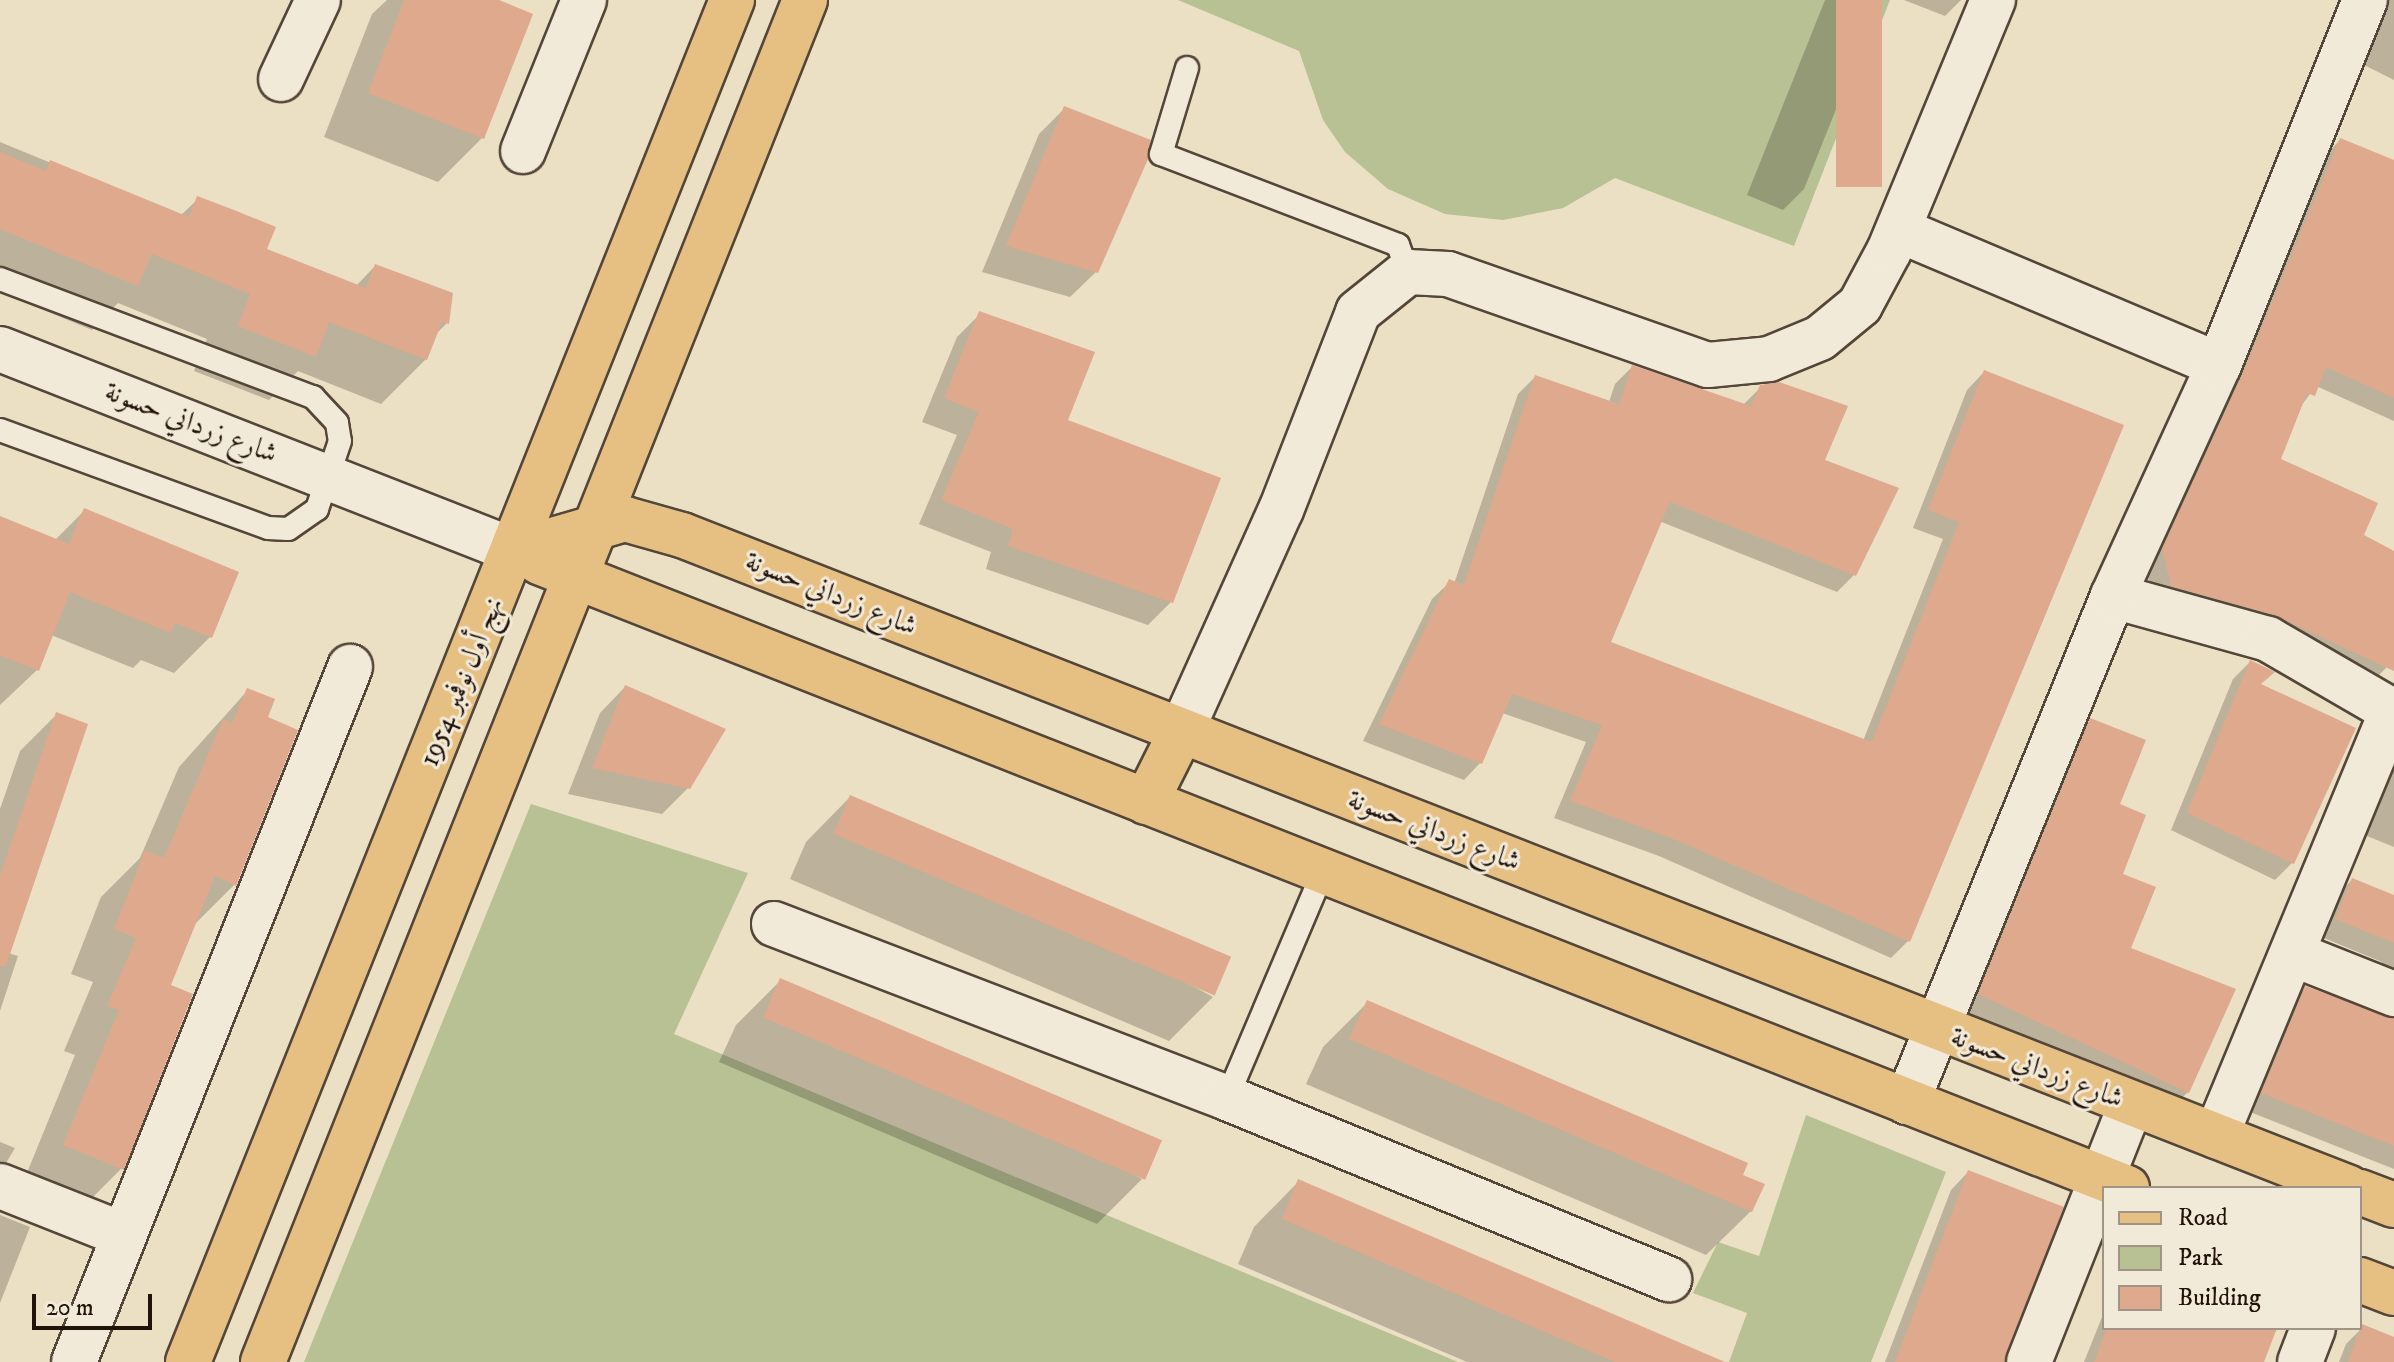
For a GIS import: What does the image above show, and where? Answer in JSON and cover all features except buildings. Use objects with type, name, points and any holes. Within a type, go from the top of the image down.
[{"type":"main road","name":"نهج أول نوفمبر 1954","points":[[188,1362],[515,551],[732,0]]},
{"type":"main road","points":[[263,1362],[601,522],[805,0]]},
{"type":"main road","name":"شارع زرداني حسونة","points":[[515,551],[601,522],[625,519],[682,535],[2344,1186]]},
{"type":"main road","name":"شارع زرداني حسونة","points":[[515,551],[2114,1183]]},
{"type":"main road","points":[[1146,802],[1181,732]]},
{"type":"main road","points":[[2362,1193],[2394,1205]]},
{"type":"main road","points":[[2362,1281],[2394,1293]]},
{"type":"street","points":[[281,79],[318,0]]},
{"type":"street","points":[[523,151],[584,0]]},
{"type":"street","points":[[1181,732],[1281,510],[1358,312],[1408,272],[1448,274],[1708,365],[1769,359],[1820,338],[1860,305],[1899,230],[1993,0]]},
{"type":"street","points":[[1907,1102],[2113,596],[2219,365],[2365,0]]},
{"type":"street","points":[[1899,230],[2219,365]]},
{"type":"street","name":"شارع زرداني حسونة","points":[[0,349],[515,551]]},
{"type":"street","points":[[2113,596],[2268,639],[2393,712],[2216,1136]]},
{"type":"street","points":[[74,1362],[350,667]]},
{"type":"street","points":[[774,924],[1227,1098],[1669,1279]]},
{"type":"street","points":[[2293,954],[2394,994]]},
{"type":"street","points":[[2114,1183],[2131,1105]]},
{"type":"street","points":[[0,1186],[124,1235]]},
{"type":"street","points":[[2029,1362],[2102,1208]]},
{"type":"street","points":[[2300,1362],[2312,1330]]},
{"type":"lane","points":[[1187,68],[1161,154],[1398,245],[1408,272]]},
{"type":"lane","points":[[0,279],[313,397],[337,423],[340,441],[332,477],[305,522],[288,529],[268,528],[0,430]]},
{"type":"lane","points":[[1227,1098],[1323,872]]},
{"type":"green space","points":[[1178,0],[1890,0],[1794,246],[1615,178],[1563,208],[1503,220],[1445,214],[1388,189],[1345,152],[1323,120],[1299,51]]},
{"type":"green space","points":[[531,804],[748,873],[674,1034],[1458,1362],[304,1362]]},
{"type":"green space","points":[[1806,1115],[1946,1172],[1871,1362],[1729,1362],[1747,1313],[1693,1293],[1718,1242],[1759,1256]]}]
